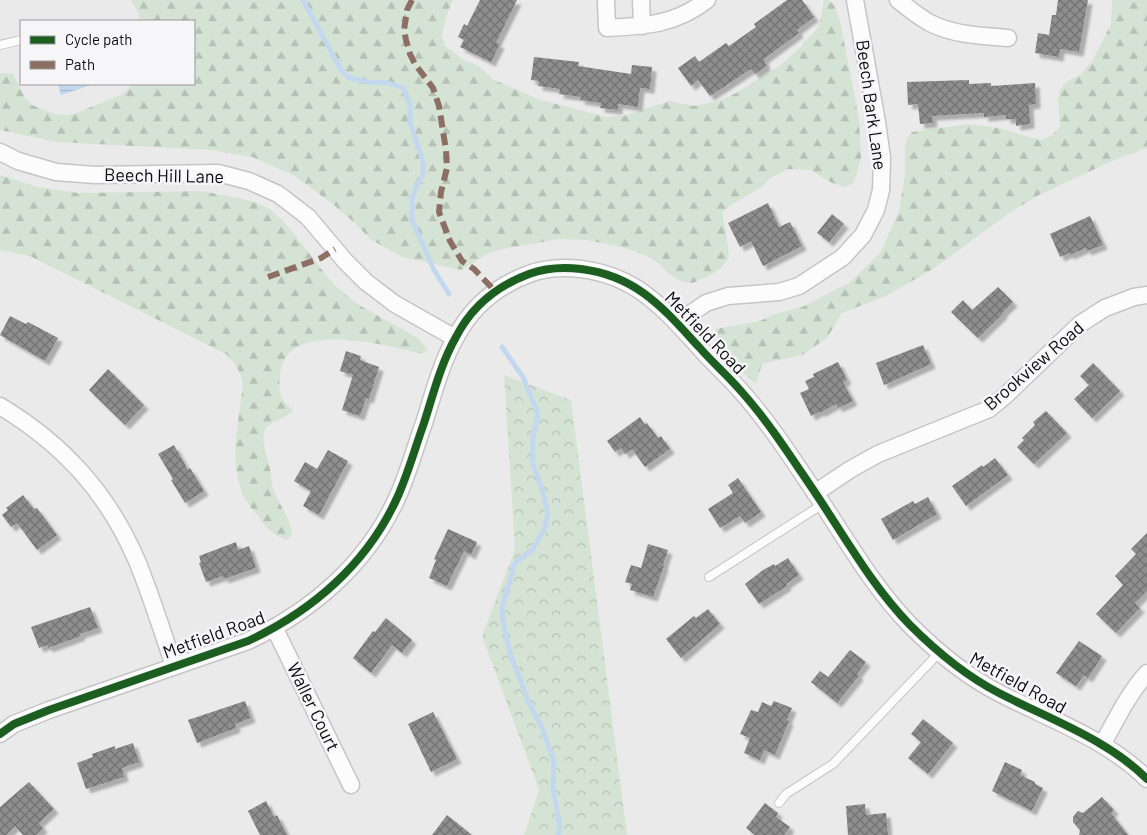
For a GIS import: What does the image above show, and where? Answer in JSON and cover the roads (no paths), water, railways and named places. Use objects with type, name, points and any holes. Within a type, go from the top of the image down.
[{"type":"street","points":[[606,0],[607,28],[652,25],[679,17],[707,0]]},
{"type":"street","points":[[641,0],[642,26]]},
{"type":"street","name":"Beech Bark Lane","points":[[677,323],[706,304],[728,296],[779,292],[799,286],[843,257],[863,235],[876,210],[882,190],[882,158],[855,0]]},
{"type":"street","points":[[898,0],[928,22],[947,31],[1008,38]]},
{"type":"street","name":"Beech Hill Lane","points":[[0,152],[18,161],[56,172],[95,176],[218,173],[249,181],[278,194],[308,217],[345,261],[366,282],[395,304],[455,338]]},
{"type":"street","name":"Metfield Road","points":[[0,734],[14,724],[49,710],[248,641],[275,629],[323,595],[359,560],[386,519],[405,477],[446,358],[455,338],[470,314],[488,296],[506,284],[540,270],[570,268],[598,271],[624,280],[646,294],[677,323],[742,392],[773,432],[884,597],[939,653],[963,672],[995,691],[1102,745],[1133,765],[1147,779]]},
{"type":"street","name":"Brookview Road","points":[[819,498],[851,469],[878,454],[988,409],[1006,395],[1080,324],[1105,308],[1134,297],[1147,295]]},
{"type":"street","points":[[0,406],[51,442],[76,465],[101,494],[137,561],[174,666]]},
{"type":"street","name":"Waller Court","points":[[275,629],[351,784]]},
{"type":"street","points":[[1102,745],[1122,708],[1147,673]]},
{"type":"lane","points":[[0,45],[20,40]]},
{"type":"lane","points":[[709,577],[819,498]]},
{"type":"lane","points":[[779,803],[786,794],[833,764],[939,653]]},
{"type":"water","points":[[58,85],[91,85],[61,95]]},
{"type":"waterway","points":[[303,0],[340,68],[349,78],[389,83],[403,88],[410,104],[410,122],[423,161],[423,175],[416,187],[412,200],[412,220],[434,270],[449,294]]},
{"type":"waterway","points":[[502,347],[523,377],[538,414],[533,436],[532,462],[548,513],[544,530],[532,550],[515,563],[502,608],[504,628],[511,656],[529,703],[543,730],[554,762],[553,787],[560,829],[558,835]]}]
